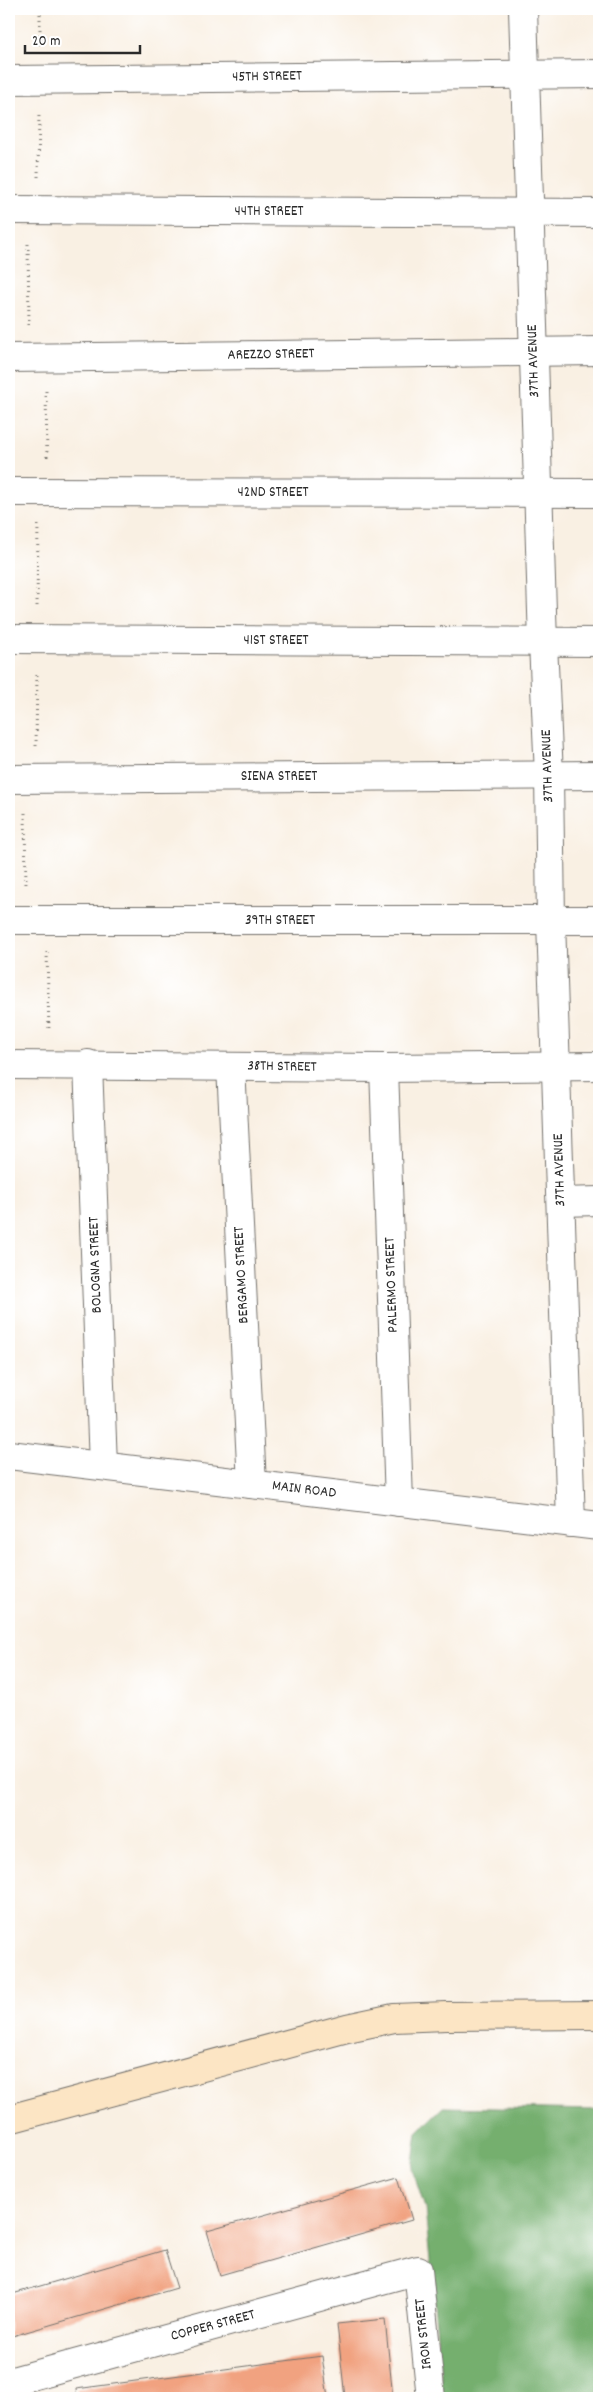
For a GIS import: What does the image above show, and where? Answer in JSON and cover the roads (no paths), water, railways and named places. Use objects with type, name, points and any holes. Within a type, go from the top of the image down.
[{"type":"street","name":"37TH AVENUE","points":[[523,9],[543,643],[549,775],[551,921],[570,1523]]},
{"type":"street","name":"45TH STREET","points":[[9,80],[599,74]]},
{"type":"street","name":"44TH STREET","points":[[18,210],[599,213]]},
{"type":"street","name":"AREZZO STREET","points":[[27,358],[599,351]]},
{"type":"street","name":"42ND STREET","points":[[9,492],[599,493]]},
{"type":"street","name":"41ST STREET","points":[[9,639],[599,642]]},
{"type":"street","name":"SIENA STREET","points":[[23,779],[599,775]]},
{"type":"street","name":"39TH STREET","points":[[27,920],[599,920]]},
{"type":"street","name":"38TH STREET","points":[[9,1065],[88,1064],[384,1068],[599,1066]]},
{"type":"street","name":"BOLOGNA STREET","points":[[88,1064],[103,1466]]},
{"type":"street","name":"BERGAMO STREET","points":[[232,1067],[252,1484]]},
{"type":"street","name":"PALERMO STREET","points":[[384,1068],[399,1502]]},
{"type":"street","points":[[561,1202],[599,1201]]},
{"type":"street","name":"MAIN ROAD","points":[[9,1455],[599,1526]]},
{"type":"street","points":[[9,2119],[346,2028],[394,2018],[599,2015]]},
{"type":"street","name":"COPPER STREET","points":[[9,2382],[418,2270]]},
{"type":"street","name":"IRON STREET","points":[[418,2270],[431,2398]]}]
